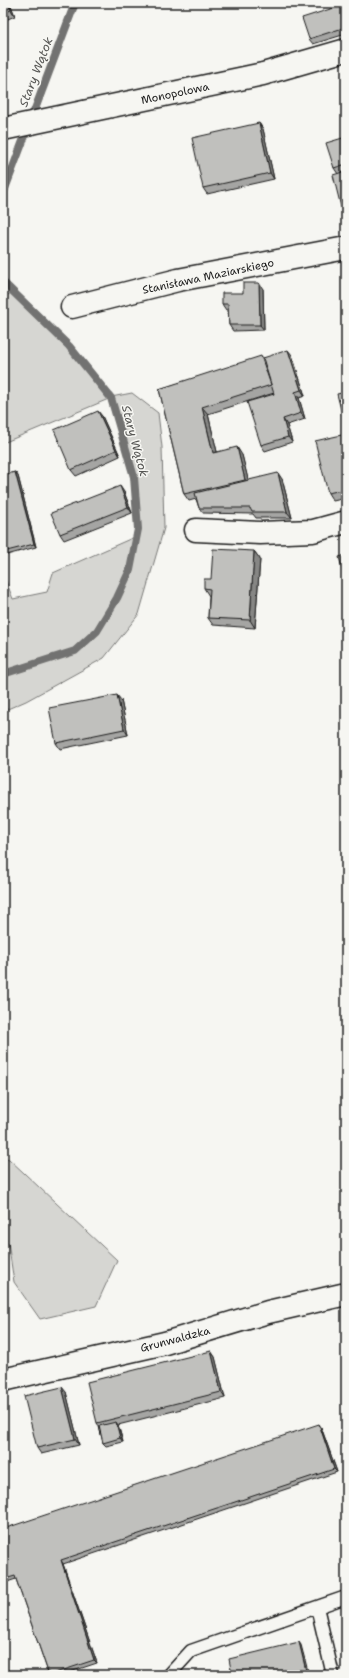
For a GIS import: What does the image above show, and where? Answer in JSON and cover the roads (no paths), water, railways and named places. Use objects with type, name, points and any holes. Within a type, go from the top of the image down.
[{"type":"street","name":"Monopolowa","points":[[3,129],[263,74],[346,50]]},
{"type":"street","name":"Stanisława Maziarskiego","points":[[72,307],[178,280],[346,248]]},
{"type":"street","points":[[196,530],[260,534],[313,531],[346,522]]},
{"type":"street","name":"Grunwaldzka","points":[[3,1380],[164,1343],[268,1312],[346,1294]]},
{"type":"lane","points":[[169,1675],[191,1651],[346,1597]]},
{"type":"lane","points":[[317,1607],[333,1675]]},
{"type":"waterway","name":"Stary Wątok","points":[[3,194],[75,3]]},
{"type":"waterway","name":"Stary Wątok","points":[[3,282],[69,346],[111,398],[134,477],[138,529],[130,570],[117,598],[97,631],[75,651],[3,674]]}]
